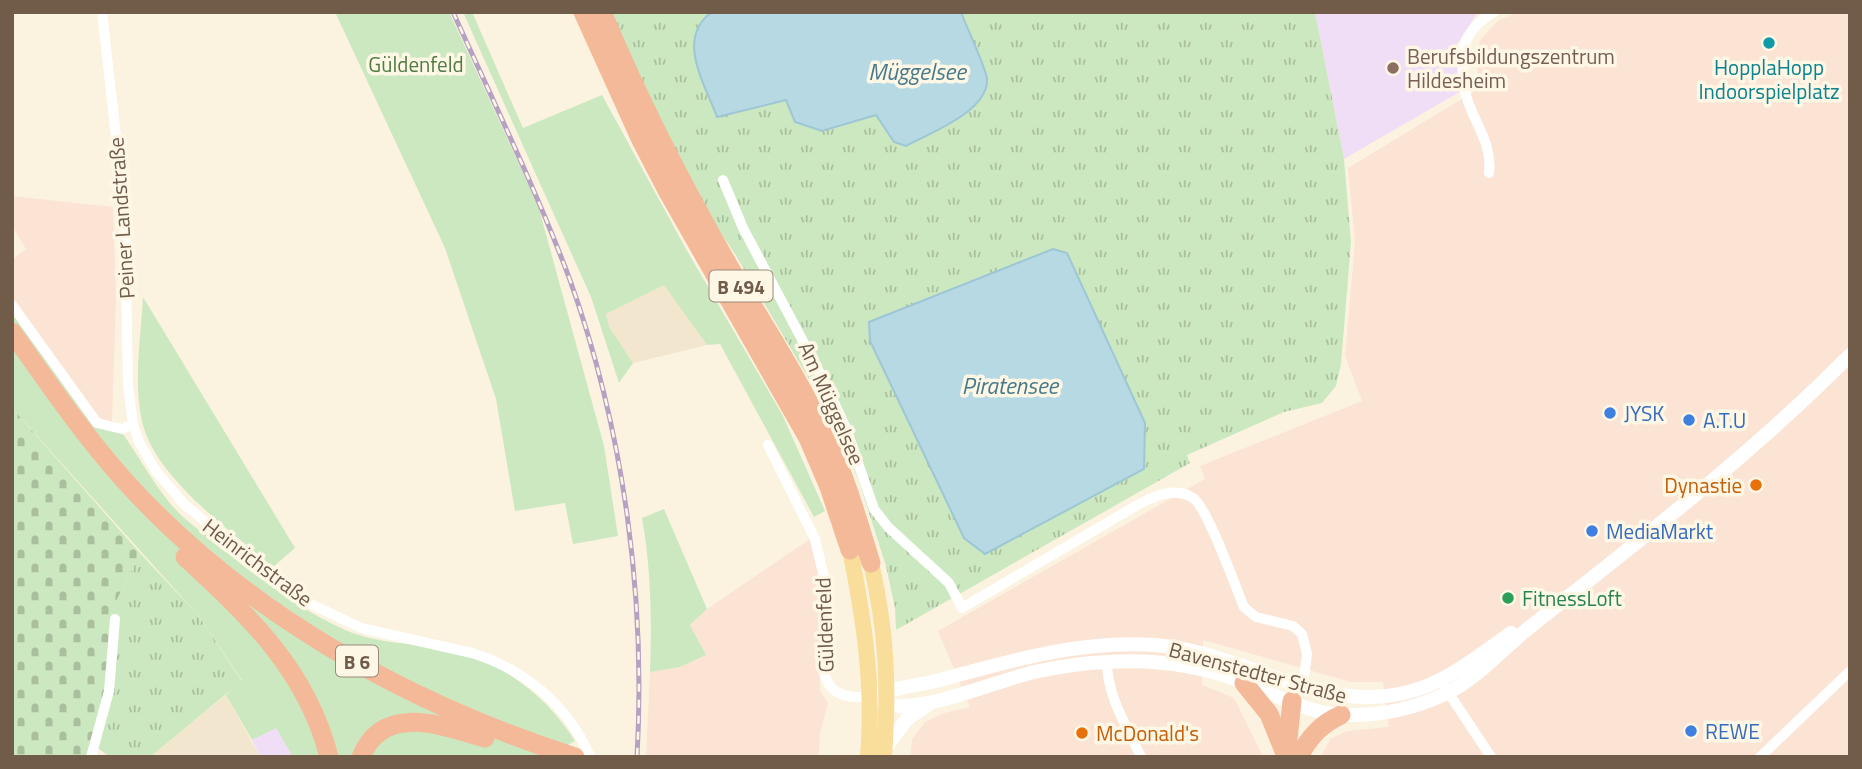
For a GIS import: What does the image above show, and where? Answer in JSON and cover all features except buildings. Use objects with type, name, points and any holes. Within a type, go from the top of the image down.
[{"type":"highway","name":"B 494","points":[[583,12],[641,140],[668,192],[808,438],[829,487],[850,550]]},
{"type":"highway","name":"B 494","points":[[602,12],[655,130],[691,199],[800,386],[827,439],[848,489],[871,563]]},
{"type":"highway","name":"B 6","points":[[12,332],[102,455],[199,570],[263,618],[332,662],[414,706],[485,738],[536,757]]},
{"type":"highway","name":"B 6","points":[[12,353],[92,461],[165,530],[264,605],[325,644],[454,710],[497,730],[568,755]]},
{"type":"highway","points":[[199,570],[274,646],[290,667],[313,706],[329,757]]},
{"type":"highway","points":[[1244,682],[1269,714],[1286,757]]},
{"type":"highway","points":[[1286,757],[1299,698]]},
{"type":"highway","points":[[1298,757],[1299,698]]},
{"type":"highway","points":[[1298,757],[1314,733],[1341,715]]},
{"type":"highway","points":[[361,757],[376,734],[399,723],[430,724],[485,738]]},
{"type":"main road","name":"B 494","points":[[850,550],[863,611],[869,666],[871,697],[868,757]]},
{"type":"main road","name":"B 494","points":[[871,563],[882,609],[887,697],[884,753]]},
{"type":"street","name":"Peiner Landstraße","points":[[102,12],[124,217],[126,363],[133,424]]},
{"type":"street","points":[[1489,173],[1491,161],[1488,145],[1465,91],[1462,48],[1481,19],[1494,12]]},
{"type":"street","name":"Am Müggelsee","points":[[723,180],[743,228],[846,428],[874,509],[888,527],[949,583],[962,608],[1141,503],[1172,492],[1185,494],[1202,507],[1244,607],[1256,617],[1293,626],[1302,635],[1307,654],[1299,698]]},
{"type":"street","points":[[12,305],[97,424],[122,429],[133,424]]},
{"type":"street","name":"Bavenstedter Straße","points":[[871,697],[887,697],[918,685],[1033,656],[1105,645],[1154,645],[1225,659],[1299,698],[1341,715],[1377,714],[1421,705],[1563,592],[1604,569],[1710,485],[1796,409],[1850,355]]},
{"type":"street","name":"Heinrichstraße","points":[[133,424],[139,442],[168,487],[184,504],[273,578],[309,603],[361,628],[472,653],[506,667],[537,687],[563,711],[585,744],[590,757]]},
{"type":"street","name":"Güldenfeld","points":[[768,445],[816,539],[824,577],[826,681],[833,692],[840,695],[871,697]]},
{"type":"street","points":[[91,757],[109,691],[115,619]]},
{"type":"street","name":"Bavenstedter Straße","points":[[887,697],[902,706],[934,701],[1036,672],[1107,662],[1152,661],[1187,666],[1299,698],[1331,695],[1378,697],[1444,686]]},
{"type":"street","points":[[1107,662],[1116,705],[1141,757]]},
{"type":"street","points":[[1760,757],[1850,671]]},
{"type":"street","points":[[1444,686],[1491,757]]},
{"type":"street","points":[[884,753],[907,719],[934,701]]},
{"type":"shaded area","name":"Berufsbildungszentrum Hildesheim","points":[[1315,12],[1478,12],[1456,46],[1463,90],[1344,159]]},
{"type":"shaded area","points":[[1518,12],[1850,12],[1850,757],[1321,757],[1330,739],[1347,731],[1389,727],[1383,682],[1351,682],[1203,640],[1202,685],[1234,698],[1263,757],[910,757],[912,739],[925,722],[944,713],[970,707],[938,631],[1205,479],[1200,466],[1362,401],[1345,356],[1355,242],[1348,168],[1480,88],[1476,61],[1480,40],[1498,21]]},
{"type":"shaded area","points":[[12,196],[113,207],[116,298],[112,422],[101,420],[12,298],[12,260],[26,249],[12,226]]},
{"type":"shaded area","points":[[664,284],[707,345],[633,363],[608,327],[606,314]]},
{"type":"shaded area","points":[[810,539],[818,573],[820,691],[828,703],[820,734],[819,757],[646,757],[650,672],[680,667],[706,655],[690,625],[707,609]]},
{"type":"shaded area","points":[[226,695],[260,757],[150,757]]},
{"type":"shaded area","points":[[276,727],[293,757],[260,757],[252,740]]},
{"type":"green space","name":"Güldenfeld","points":[[335,12],[449,12],[538,205],[604,446],[618,536],[573,544],[565,503],[515,511],[496,399],[445,248]]},
{"type":"green space","points":[[463,12],[472,12],[523,128],[602,95],[686,249],[783,416],[825,511],[814,517],[720,344],[707,345],[664,285],[606,314],[609,327],[633,363],[619,383],[591,297]]},
{"type":"green space","points":[[609,12],[1315,12],[1344,159],[1351,242],[1341,364],[1336,386],[1322,403],[1284,412],[1187,455],[1190,463],[896,630],[895,608],[886,566],[839,430],[735,254],[693,192]]},
{"type":"green space","points":[[143,297],[295,548],[273,567],[196,502],[149,442],[142,421],[138,390]]},
{"type":"green space","points":[[12,309],[96,426],[121,431],[176,510],[244,566],[293,601],[345,630],[383,641],[449,650],[468,655],[505,672],[551,709],[575,741],[553,753],[551,757],[293,757],[276,728],[252,740],[226,695],[242,680],[198,615],[12,408]]},
{"type":"green space","points":[[12,408],[140,553],[112,610],[108,689],[88,757],[12,757]]},
{"type":"green space","points":[[664,509],[707,609],[690,625],[706,655],[680,667],[650,672],[650,595],[642,518]]},
{"type":"green space","points":[[140,553],[198,615],[242,681],[150,757],[110,757],[92,744],[108,689],[112,610]]},
{"type":"water","name":"Müggelsee","points":[[712,12],[961,12],[986,74],[985,91],[969,111],[943,128],[906,146],[894,142],[876,115],[822,131],[795,122],[786,100],[717,117],[700,76],[694,48],[695,35],[701,23]]},
{"type":"water","name":"Piratensee","points":[[1053,249],[1067,253],[1145,423],[1144,469],[985,554],[964,538],[870,341],[869,322]]},
{"type":"railway","points":[[453,12],[557,246],[589,337],[605,396],[627,515],[634,576],[638,636],[637,757]]},
{"type":"place","name":"HopplaHopp Indoorspielplatz","points":[[1769,43]]},
{"type":"place","name":"Berufsbildungszentrum Hildesheim","points":[[1393,68]]},
{"type":"place","name":"JYSK","points":[[1610,413]]},
{"type":"place","name":"A.T.U","points":[[1689,420]]},
{"type":"place","name":"Dynastie","points":[[1756,485]]},
{"type":"place","name":"MediaMarkt","points":[[1592,531]]},
{"type":"place","name":"FitnessLoft","points":[[1508,598]]},
{"type":"place","name":"REWE","points":[[1691,731]]},
{"type":"place","name":"McDonald's","points":[[1082,733]]}]
